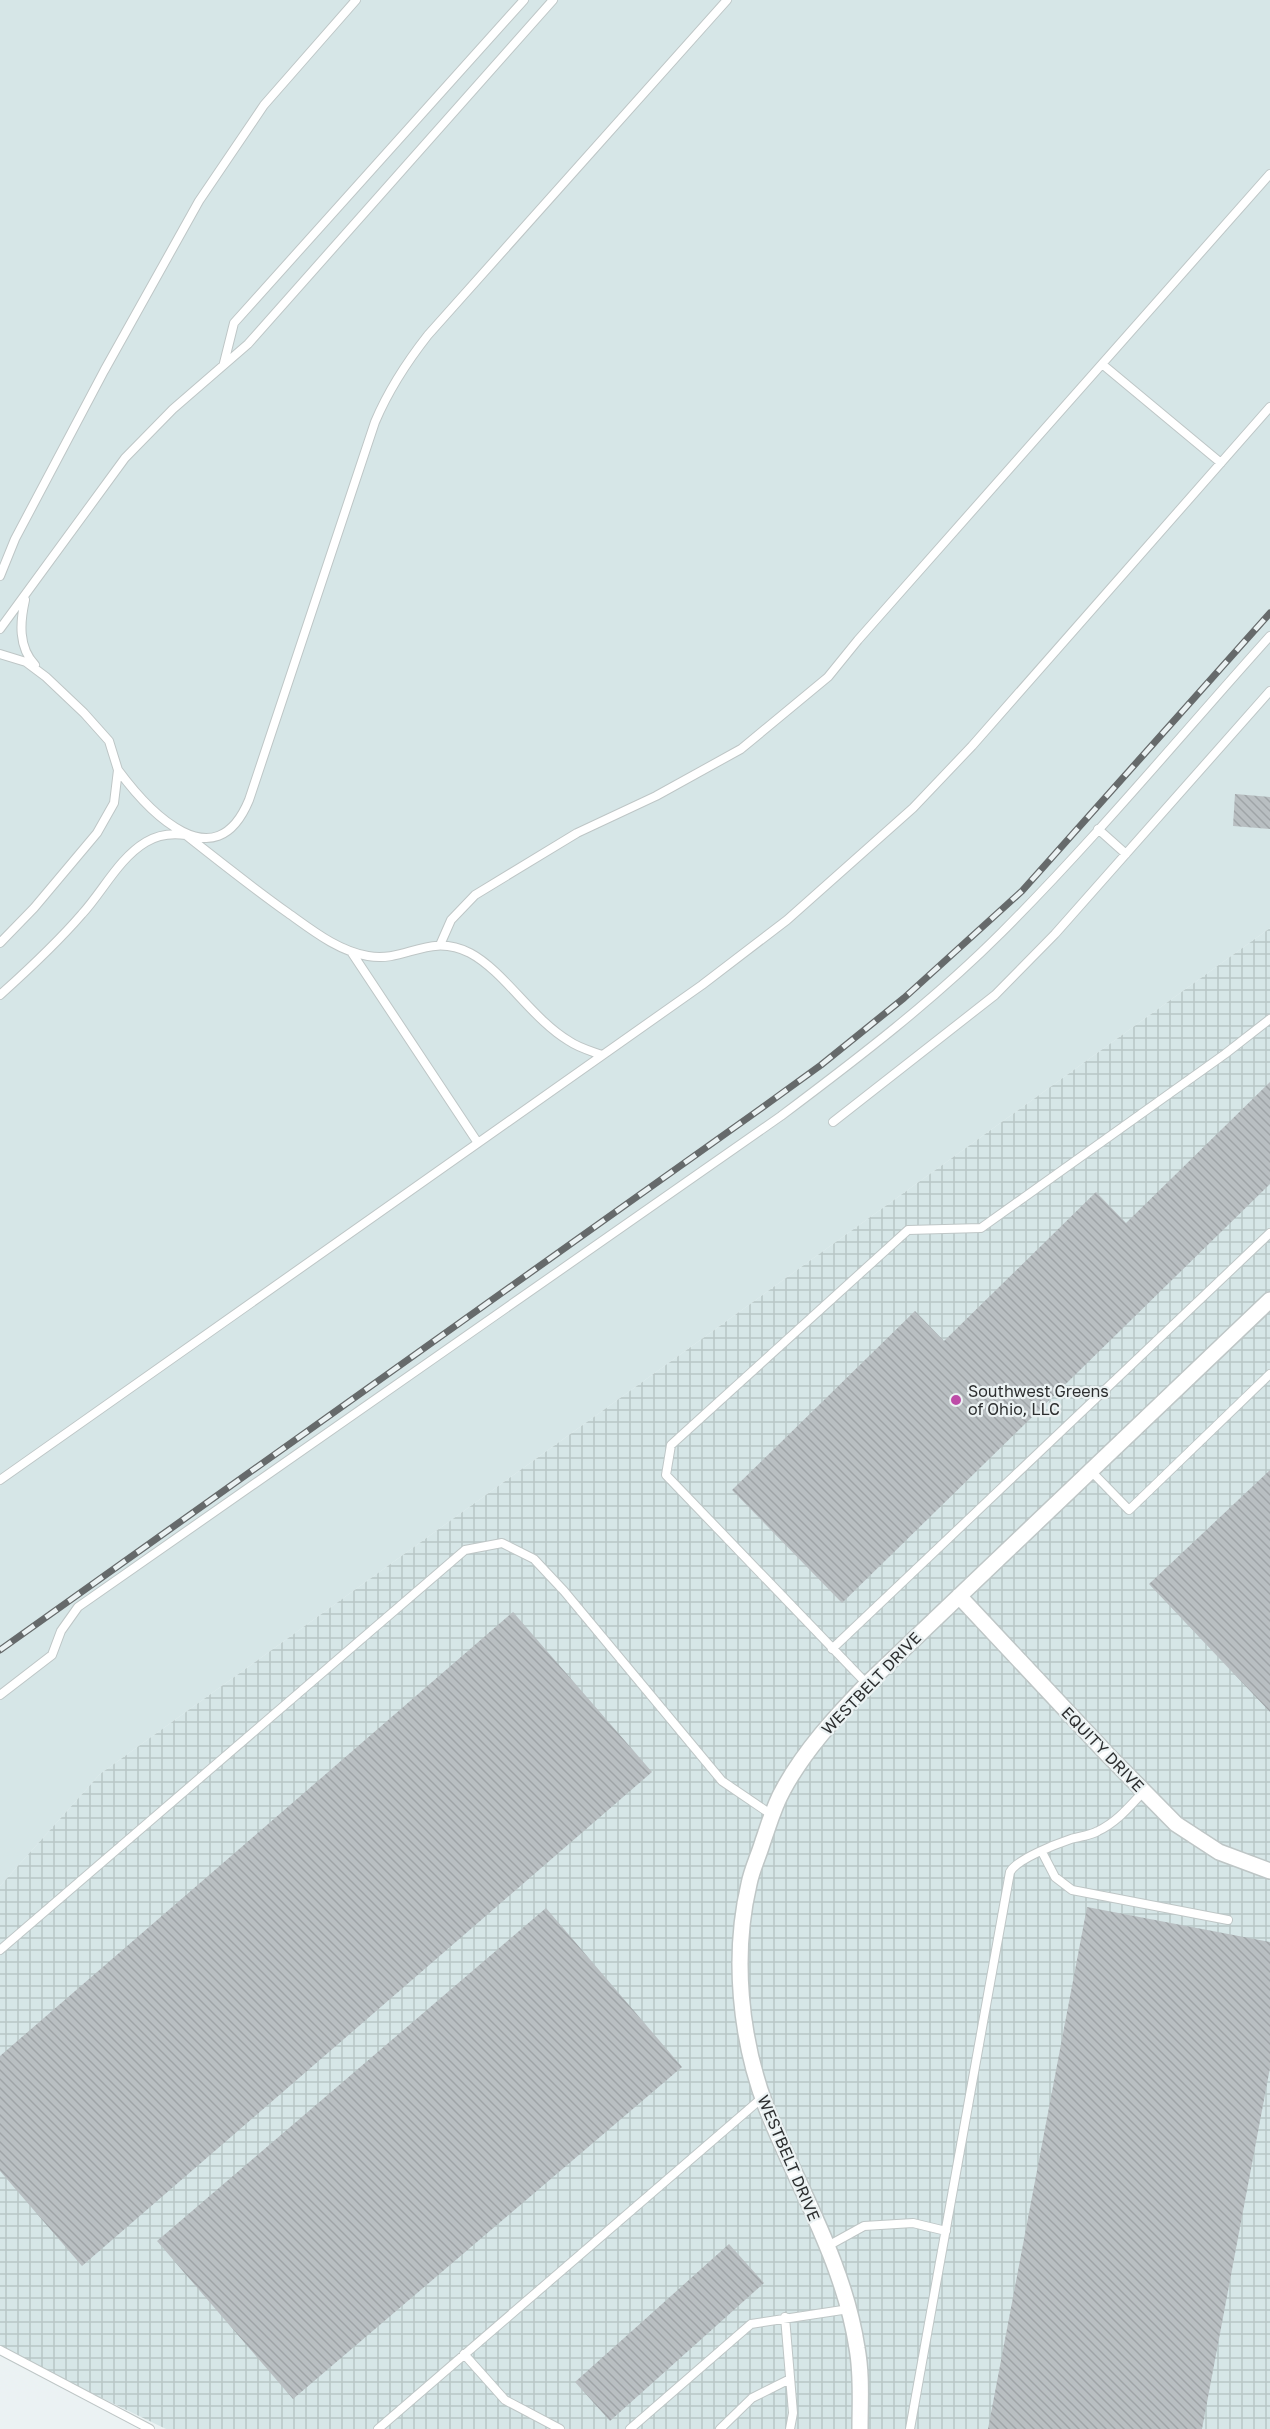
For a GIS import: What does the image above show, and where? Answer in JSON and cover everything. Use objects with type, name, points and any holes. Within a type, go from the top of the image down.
[{"type":"street","name":"WESTBELT DRIVE","points":[[860,2429],[860,2372],[849,2309],[826,2247],[763,2097],[748,2043],[742,2004],[741,1965],[749,1884],[772,1815],[782,1791],[799,1764],[867,1684],[1270,1300]]},
{"type":"street","name":"EQUITY DRIVE","points":[[959,1596],[1176,1824],[1211,1846],[1270,1871]]},
{"type":"lane","points":[[0,576],[15,539],[104,370],[199,201],[264,105],[356,0]]},
{"type":"lane","points":[[224,364],[234,323],[524,0]]},
{"type":"lane","points":[[0,629],[125,458],[149,431],[248,344],[554,0]]},
{"type":"lane","points":[[0,995],[37,962],[75,922],[124,861],[145,842],[162,834],[197,838],[219,835],[228,831],[243,813],[375,422],[387,394],[404,365],[428,335],[727,0]]},
{"type":"lane","points":[[440,945],[451,920],[475,895],[577,833],[656,796],[741,749],[828,677],[858,640],[1270,174]]},
{"type":"lane","points":[[1102,364],[1221,463]]},
{"type":"lane","points":[[0,1480],[702,985],[787,921],[913,808],[972,746],[1270,407]]},
{"type":"lane","points":[[25,596],[21,625],[24,648],[30,659],[109,741],[118,770],[149,807],[277,905],[317,933],[352,953],[370,957],[388,957],[425,946],[456,947],[473,954],[547,1025],[569,1042],[602,1055]]},
{"type":"lane","points":[[0,1695],[52,1655],[61,1631],[78,1607],[762,1130],[847,1066],[931,998],[1001,933],[1098,829],[1270,636]]},
{"type":"lane","points":[[0,654],[27,662],[46,677]]},
{"type":"lane","points":[[832,1122],[995,995],[1055,934],[1270,691]]},
{"type":"lane","points":[[0,943],[34,908],[97,833],[114,803],[118,770]]},
{"type":"lane","points":[[1098,829],[1126,854]]},
{"type":"lane","points":[[352,953],[478,1143]]},
{"type":"lane","points":[[867,1684],[666,1474],[671,1445],[908,1230],[981,1228],[1225,1054],[1270,1019]]},
{"type":"lane","points":[[832,1649],[1270,1233]]},
{"type":"lane","points":[[1090,1471],[1129,1510],[1270,1374]]},
{"type":"lane","points":[[0,1950],[465,1550],[502,1543],[534,1559],[564,1591],[722,1781],[772,1815]]},
{"type":"lane","points":[[910,2429],[1010,1872],[1014,1865],[1070,1840],[1095,1833],[1117,1821],[1144,1791]]},
{"type":"lane","points":[[1042,1852],[1055,1877],[1072,1890],[1228,1920]]},
{"type":"lane","points":[[378,2429],[763,2097]]},
{"type":"lane","points":[[826,2247],[864,2226],[913,2223],[946,2231]]},
{"type":"lane","points":[[630,2429],[751,2324],[849,2309]]},
{"type":"lane","points":[[785,2317],[793,2413],[790,2429]]},
{"type":"lane","points":[[0,2350],[150,2429]]},
{"type":"lane","points":[[464,2354],[505,2400],[560,2429]]},
{"type":"lane","points":[[720,2429],[752,2398],[790,2379]]},
{"type":"shaded area","points":[[0,0],[1270,0],[1270,928],[100,1774],[0,1886]]},
{"type":"shaded area","points":[[1270,928],[1270,2429],[166,2429],[0,2349],[0,1886],[100,1774]]},
{"type":"building","points":[[1235,794],[1270,797],[1270,829],[1233,826]]},
{"type":"building","points":[[1270,1082],[1270,1184],[842,1603],[732,1490],[915,1311],[944,1341],[1096,1192],[1126,1223]]},
{"type":"building","points":[[1270,1470],[1270,1712],[1149,1584]]},
{"type":"building","points":[[513,1612],[652,1772],[82,2266],[0,2171],[0,2056]]},
{"type":"building","points":[[1087,1907],[1270,1942],[1270,2068],[1202,2429],[988,2429]]},
{"type":"building","points":[[546,1908],[682,2067],[293,2399],[157,2241]]},
{"type":"building","points":[[729,2244],[764,2283],[610,2421],[575,2382]]},
{"type":"railway","points":[[0,1650],[763,1107],[821,1065],[904,998],[1022,891],[1270,613]]},
{"type":"place","name":"Southwest Greens of Ohio, LLC","points":[[956,1400]]}]
